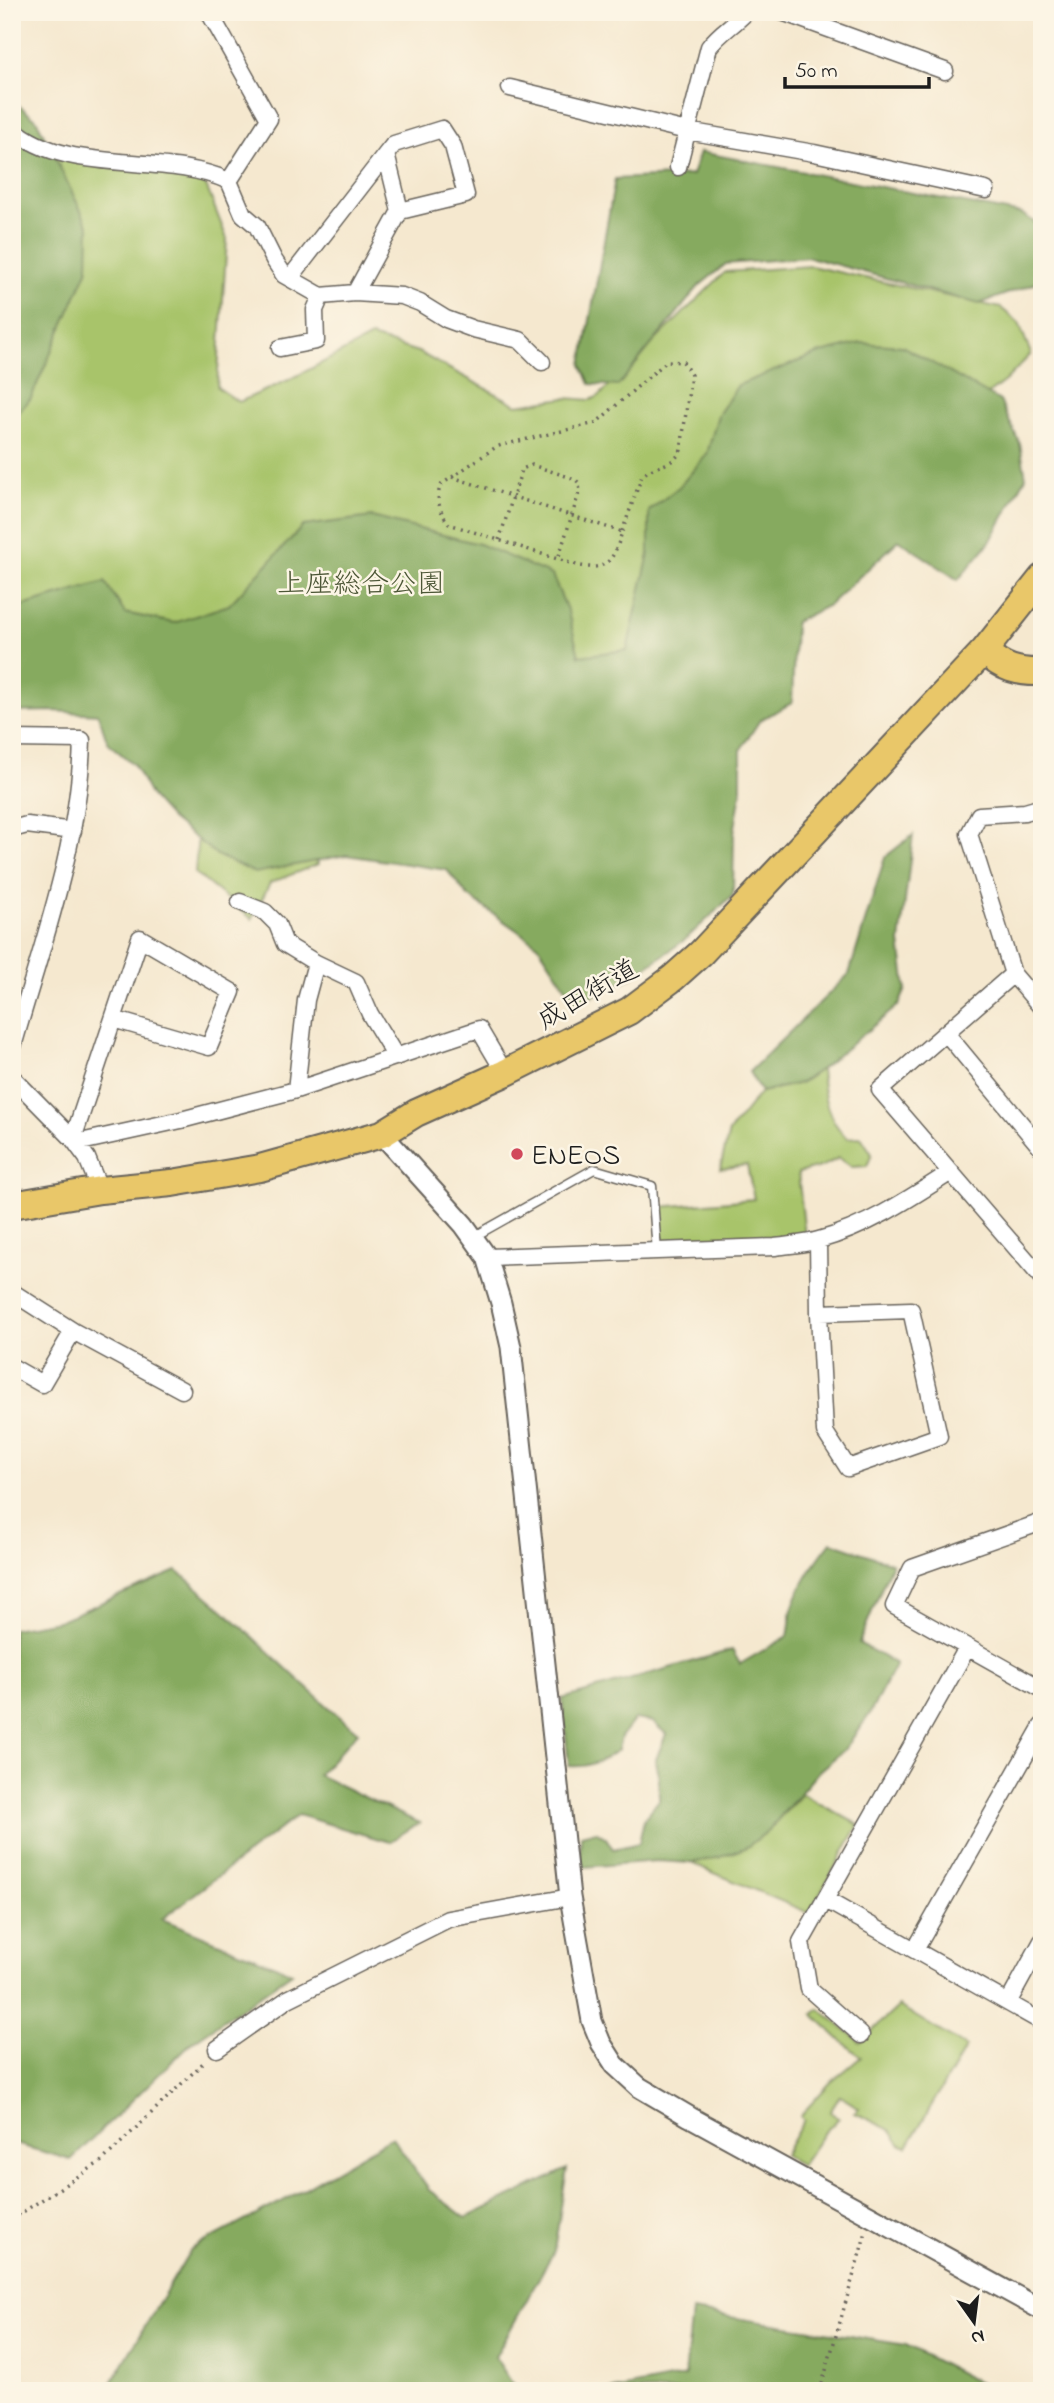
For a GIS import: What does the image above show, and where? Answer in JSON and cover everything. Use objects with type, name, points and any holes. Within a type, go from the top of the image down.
[{"type":"highway","name":"成田街道","points":[[12,1205],[260,1168],[382,1134],[416,1113],[505,1073],[629,1011],[701,953],[984,652],[1042,578]]},
{"type":"highway","points":[[984,652],[1009,670],[1042,672]]},
{"type":"street","points":[[209,12],[270,119],[229,181]]},
{"type":"street","points":[[678,167],[709,47],[717,36],[746,12]]},
{"type":"street","points":[[782,12],[945,71]]},
{"type":"street","points":[[510,88],[687,131],[814,153],[986,190]]},
{"type":"street","points":[[12,128],[38,145],[66,156],[149,163],[211,173],[229,181],[243,214],[257,226],[284,275],[321,296],[355,293],[402,296],[420,303],[446,319],[473,329],[520,340],[542,362]]},
{"type":"street","points":[[290,278],[394,144],[442,129],[453,146],[466,195],[400,211]]},
{"type":"street","points":[[355,293],[400,211],[386,154]]},
{"type":"street","points":[[280,348],[316,341],[315,310],[321,296]]},
{"type":"street","points":[[12,739],[82,740],[81,775],[73,831],[12,1050]]},
{"type":"street","points":[[1042,807],[1025,812],[979,815],[969,834],[1013,974],[1042,1008]]},
{"type":"street","points":[[12,829],[27,825],[73,831]]},
{"type":"street","points":[[240,902],[265,912],[277,925],[285,944],[356,982],[370,1014],[396,1057]]},
{"type":"street","points":[[75,1141],[113,1018],[140,938],[232,992],[209,1046],[113,1018]]},
{"type":"street","points":[[296,1090],[306,1000],[316,962]]},
{"type":"street","points":[[1013,974],[880,1090],[1042,1278]]},
{"type":"street","points":[[75,1141],[181,1120],[296,1090],[479,1029],[505,1073]]},
{"type":"street","points":[[946,1032],[1042,1149]]},
{"type":"street","points":[[12,1077],[75,1141],[87,1158],[100,1190]]},
{"type":"street","points":[[382,1134],[464,1224],[486,1257],[501,1303],[511,1347],[570,1897],[592,2021],[601,2043],[615,2065],[639,2087],[690,2118],[1042,2310]]},
{"type":"street","points":[[486,1257],[775,1247],[818,1241],[864,1223],[904,1202],[951,1172]]},
{"type":"street","points":[[818,1241],[819,1313],[825,1433],[848,1468],[939,1436],[911,1310],[819,1313]]},
{"type":"street","points":[[12,1292],[73,1331],[182,1390]]},
{"type":"street","points":[[12,1367],[42,1384],[73,1331]]},
{"type":"street","points":[[1042,1522],[912,1568],[894,1606],[1042,1689]]},
{"type":"street","points":[[860,2035],[809,1989],[801,1942],[967,1648]]},
{"type":"street","points":[[915,1951],[1042,1726]]},
{"type":"street","points":[[217,2049],[288,1999],[448,1919],[570,1897]]},
{"type":"street","points":[[826,1900],[1042,2022]]},
{"type":"street","points":[[1008,2003],[1042,1941]]},
{"type":"lane","points":[[473,1237],[594,1169],[652,1186],[657,1252]]},
{"type":"path","points":[[667,361],[683,362],[688,367],[691,375],[681,450],[675,460],[648,470],[642,476],[616,554],[603,565],[587,568],[454,526],[446,520],[437,497],[442,484],[452,477],[502,445],[596,422],[667,361]]},
{"type":"path","points":[[499,540],[520,471],[529,466],[575,479],[580,490],[558,559]]},
{"type":"path","points":[[452,477],[622,532]]},
{"type":"path","points":[[12,2219],[102,2161],[217,2049]]},
{"type":"path","points":[[820,2391],[870,2217]]},
{"type":"green space","points":[[18,105],[36,119],[89,227],[88,269],[31,398],[12,420],[12,106]]},
{"type":"green space","name":"上座総合公園","points":[[12,129],[36,146],[199,175],[207,188],[227,239],[217,387],[239,402],[293,378],[371,337],[418,352],[517,405],[565,398],[591,400],[599,396],[725,272],[811,266],[1001,308],[1019,323],[1031,354],[1006,380],[974,405],[891,381],[612,984],[589,999],[502,882],[316,792],[318,864],[270,883],[252,919],[195,873],[201,794],[12,637]]},
{"type":"green space","points":[[700,152],[1022,214],[1042,227],[1042,281],[979,304],[809,257],[726,264],[699,286],[618,386],[590,384],[582,365],[615,179],[692,175]]},
{"type":"green space","points":[[861,343],[902,346],[1000,401],[1020,444],[1026,477],[990,542],[958,580],[899,540],[829,605],[795,622],[792,703],[760,720],[741,749],[741,793],[734,833],[733,895],[686,939],[628,980],[576,1003],[538,945],[468,896],[447,870],[346,855],[255,873],[218,856],[171,819],[151,797],[134,765],[108,743],[98,714],[12,712],[12,609],[105,582],[125,613],[174,623],[229,605],[303,526],[372,517],[479,544],[552,575],[568,612],[579,656],[627,650],[649,554],[649,511],[680,486],[707,454],[718,415],[738,385],[817,354]]},
{"type":"green space","points":[[913,835],[900,942],[906,989],[899,1005],[800,1083],[761,1092],[749,1072],[849,974],[885,857]]},
{"type":"green space","points":[[821,1069],[825,1098],[835,1123],[847,1138],[861,1137],[872,1154],[867,1166],[852,1167],[839,1158],[798,1173],[805,1235],[775,1240],[662,1242],[659,1207],[754,1199],[747,1165],[720,1169],[729,1132],[761,1092],[800,1083]]},
{"type":"green space","points":[[831,1542],[892,1563],[859,1643],[896,1664],[869,1715],[844,1750],[819,1771],[769,1830],[747,1847],[721,1857],[691,1863],[657,1861],[585,1867],[580,1857],[581,1835],[596,1831],[606,1838],[613,1849],[639,1843],[644,1819],[659,1800],[659,1777],[655,1762],[666,1734],[653,1722],[635,1719],[621,1737],[618,1750],[595,1763],[569,1766],[562,1699],[732,1650],[740,1664],[788,1636],[792,1609],[799,1591]]},
{"type":"green space","points":[[177,1571],[358,1732],[318,1775],[419,1823],[389,1842],[298,1815],[162,1919],[292,1973],[192,2042],[71,2160],[12,2143],[12,1629],[58,1621]]},
{"type":"green space","points":[[802,1794],[859,1825],[809,1913],[691,1863],[721,1857],[769,1830]]},
{"type":"green space","points":[[899,2006],[966,2047],[907,2147],[900,2144],[890,2130],[855,2113],[859,2108],[840,2096],[830,2112],[839,2118],[823,2134],[801,2166],[784,2155],[804,2120],[800,2116],[830,2083],[861,2057],[813,2014],[820,2009],[860,2042]]},
{"type":"green space","points":[[392,2137],[429,2190],[466,2218],[567,2169],[554,2251],[495,2357],[517,2391],[107,2391],[191,2249],[281,2202]]},
{"type":"green space","points":[[692,2311],[906,2345],[994,2391],[609,2391],[685,2376]]},
{"type":"place","name":"ENEOS","points":[[517,1154]]}]
